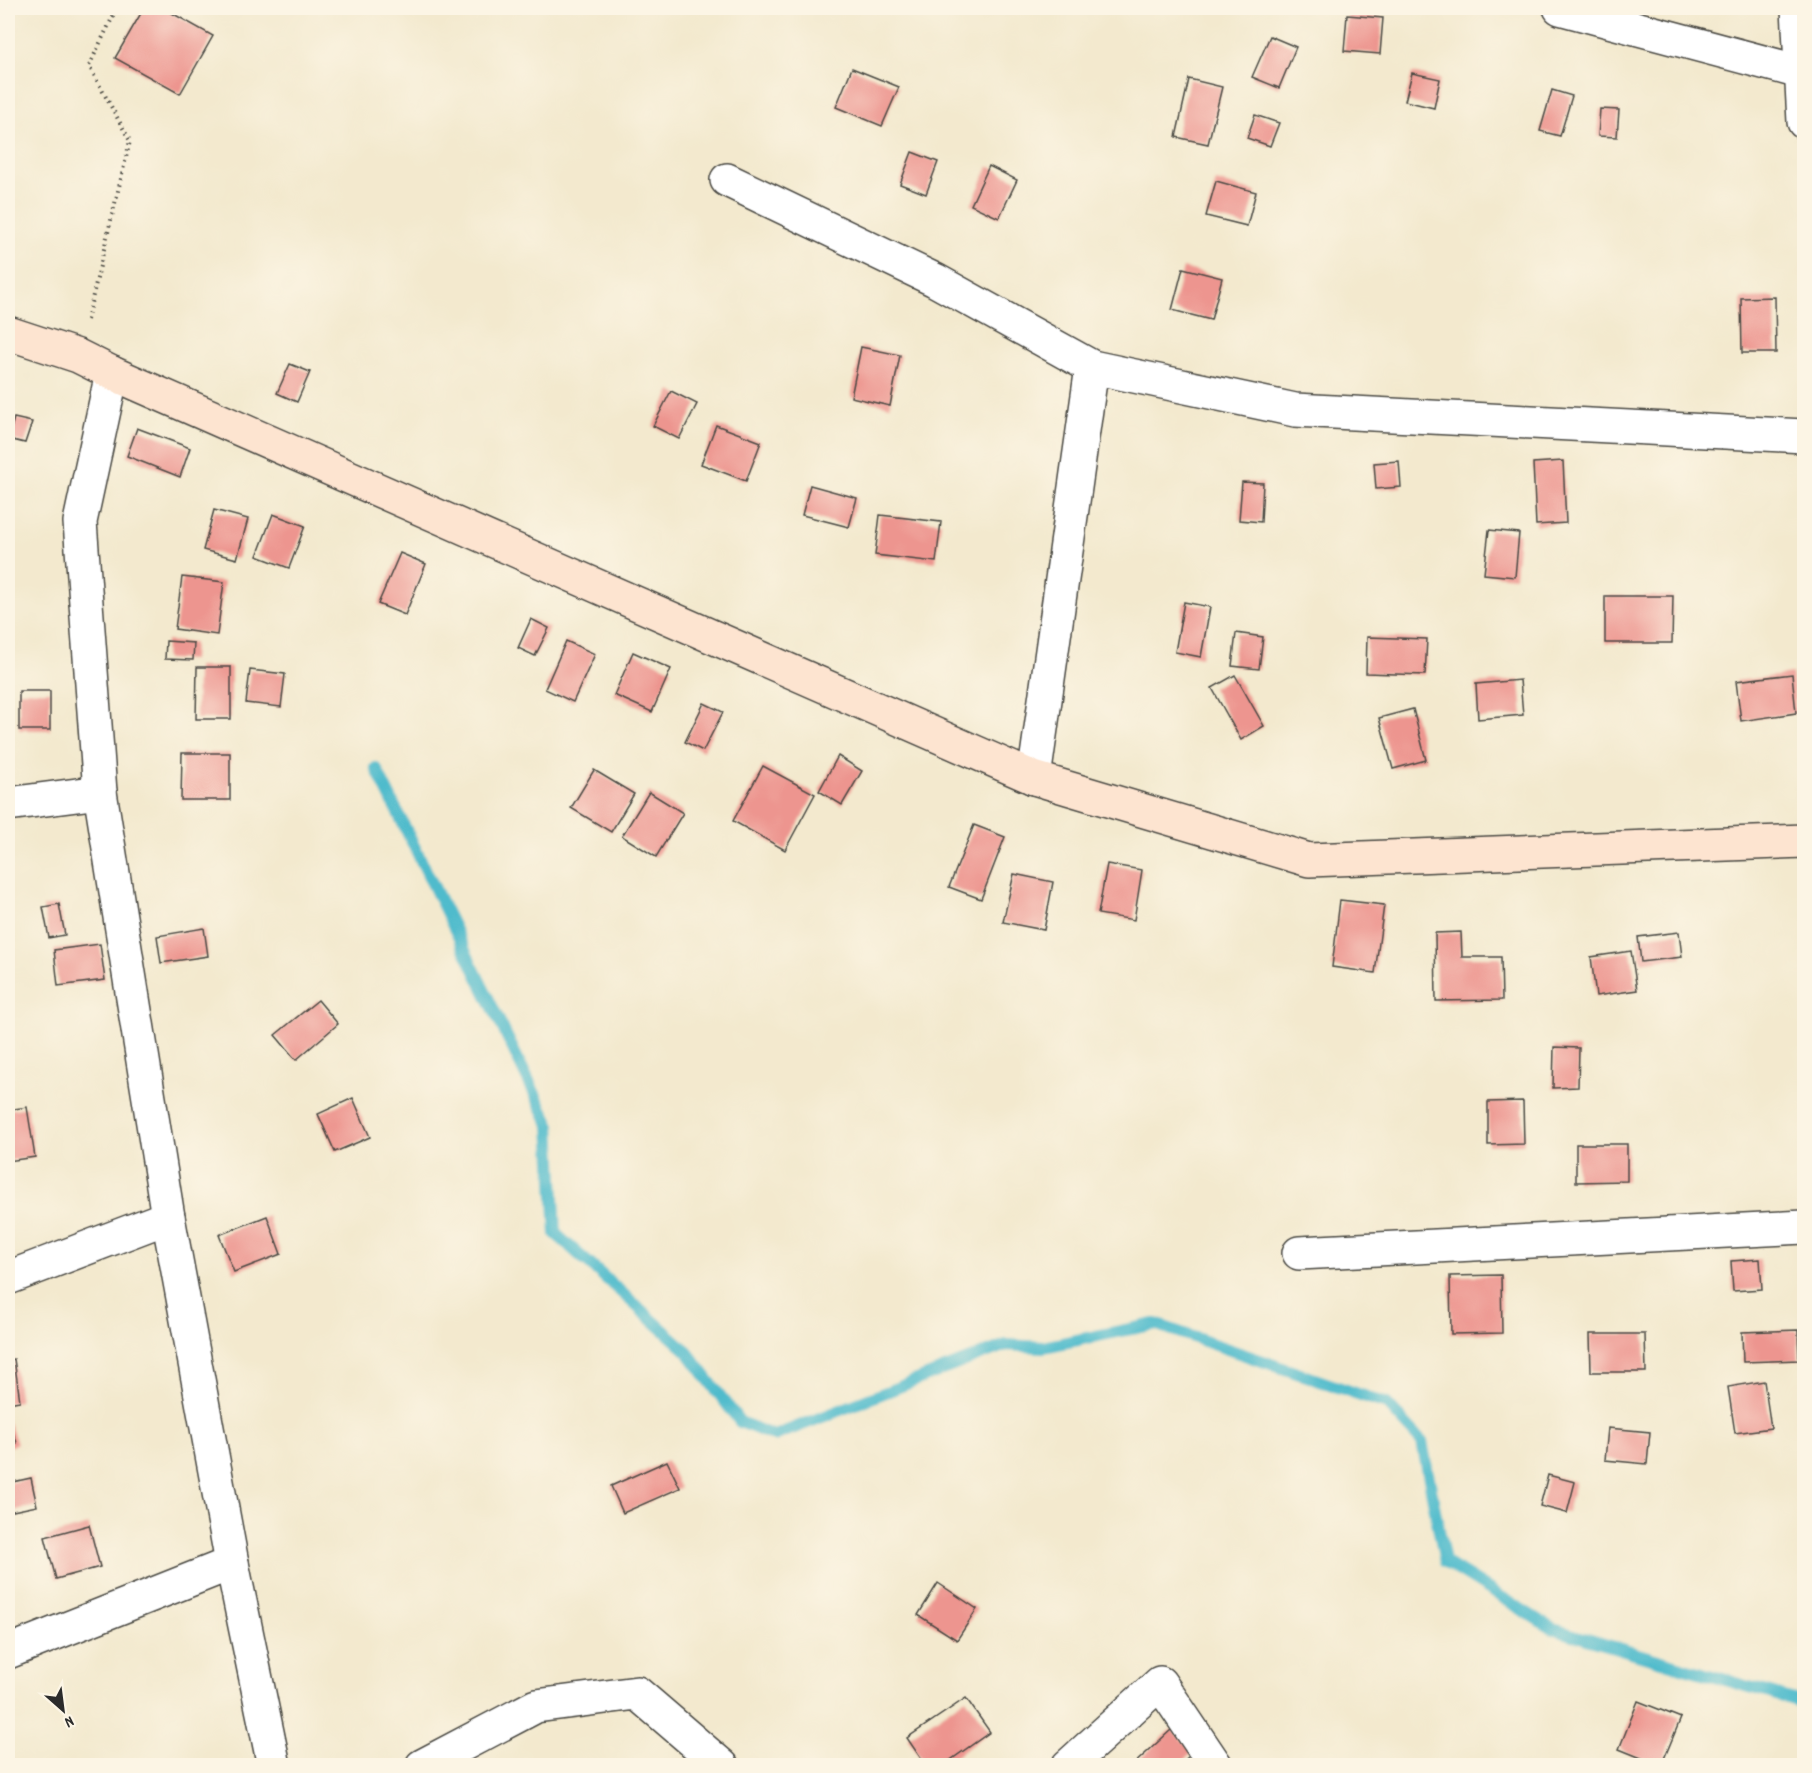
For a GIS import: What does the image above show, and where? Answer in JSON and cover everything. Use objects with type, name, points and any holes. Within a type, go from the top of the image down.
[{"type":"street","points":[[1560,8],[1803,73]]},
{"type":"street","points":[[1798,8],[1804,122]]},
{"type":"street","points":[[727,180],[935,280],[1092,367],[1295,410],[1804,436]]},
{"type":"street","points":[[8,333],[78,356],[112,373],[1034,778],[1309,860],[1804,841]]},
{"type":"street","points":[[1034,778],[1092,367]]},
{"type":"street","points":[[112,373],[80,522],[99,792],[168,1217],[232,1563],[273,1766]]},
{"type":"street","points":[[8,804],[99,792]]},
{"type":"street","points":[[8,1278],[168,1217]]},
{"type":"street","points":[[1299,1252],[1804,1227]]},
{"type":"street","points":[[8,1652],[232,1563]]},
{"type":"street","points":[[1068,1766],[1160,1683],[1216,1766]]},
{"type":"street","points":[[422,1766],[536,1706],[637,1693],[722,1766]]},
{"type":"path","points":[[78,356],[130,141],[88,66],[117,8]]},
{"type":"building","points":[[144,8],[163,8],[213,36],[180,94],[115,58]]},
{"type":"building","points":[[1347,15],[1383,18],[1380,54],[1344,51]]},
{"type":"building","points":[[1270,36],[1296,47],[1279,88],[1252,77]]},
{"type":"building","points":[[852,68],[899,87],[882,126],[836,107]]},
{"type":"building","points":[[1412,73],[1440,79],[1434,108],[1405,101]]},
{"type":"building","points":[[1189,79],[1222,87],[1208,144],[1176,137]]},
{"type":"building","points":[[1552,90],[1572,96],[1560,136],[1540,131]]},
{"type":"building","points":[[1600,109],[1619,110],[1617,137],[1598,136]]},
{"type":"building","points":[[1255,115],[1279,123],[1270,146],[1247,138]]},
{"type":"building","points":[[912,152],[938,162],[926,194],[900,184]]},
{"type":"building","points":[[989,166],[1017,180],[999,218],[971,205]]},
{"type":"building","points":[[1216,181],[1256,192],[1247,226],[1206,216]]},
{"type":"building","points":[[1183,268],[1222,278],[1211,320],[1172,310]]},
{"type":"building","points":[[1775,297],[1776,353],[1742,353],[1741,298]]},
{"type":"building","points":[[861,347],[900,355],[890,406],[851,397]]},
{"type":"building","points":[[290,364],[310,372],[297,402],[277,393]]},
{"type":"building","points":[[671,391],[697,404],[679,439],[653,426]]},
{"type":"building","points":[[14,418],[32,422],[25,443],[8,439]]},
{"type":"building","points":[[716,425],[761,442],[746,481],[701,464]]},
{"type":"building","points":[[137,428],[190,448],[180,477],[127,456]]},
{"type":"building","points":[[1399,461],[1401,487],[1376,489],[1374,463]]},
{"type":"building","points":[[1563,461],[1566,523],[1536,525],[1533,463]]},
{"type":"building","points":[[1242,482],[1263,483],[1261,522],[1239,520]]},
{"type":"building","points":[[810,485],[857,498],[849,527],[802,515]]},
{"type":"building","points":[[214,510],[248,519],[237,559],[203,550]]},
{"type":"building","points":[[273,514],[305,526],[289,568],[257,556]]},
{"type":"building","points":[[880,515],[941,522],[936,562],[875,555]]},
{"type":"building","points":[[1489,530],[1519,533],[1515,577],[1484,574]]},
{"type":"building","points":[[400,553],[426,564],[405,615],[378,604]]},
{"type":"building","points":[[182,577],[224,582],[217,635],[175,629]]},
{"type":"building","points":[[1605,596],[1673,596],[1672,643],[1605,643]]},
{"type":"building","points":[[1184,602],[1210,607],[1201,657],[1175,652]]},
{"type":"building","points":[[531,619],[549,628],[535,656],[518,648]]},
{"type":"building","points":[[1236,633],[1263,637],[1259,669],[1232,666]]},
{"type":"building","points":[[1367,637],[1427,639],[1425,675],[1366,673]]},
{"type":"building","points":[[166,641],[194,643],[193,660],[165,659]]},
{"type":"building","points":[[566,641],[595,654],[573,702],[545,689]]},
{"type":"building","points":[[633,652],[671,669],[652,712],[614,695]]},
{"type":"building","points":[[197,667],[231,667],[231,719],[196,719]]},
{"type":"building","points":[[250,670],[285,674],[281,707],[246,703]]},
{"type":"building","points":[[1792,674],[1796,713],[1741,721],[1736,681]]},
{"type":"building","points":[[1235,675],[1264,726],[1241,740],[1212,688]]},
{"type":"building","points":[[1520,680],[1523,715],[1478,719],[1476,684]]},
{"type":"building","points":[[19,691],[50,691],[50,730],[19,730]]},
{"type":"building","points":[[704,703],[723,712],[703,751],[685,742]]},
{"type":"building","points":[[1413,709],[1426,760],[1393,769],[1379,718]]},
{"type":"building","points":[[182,753],[230,753],[230,800],[181,800]]},
{"type":"building","points":[[838,756],[862,771],[842,805],[819,791]]},
{"type":"building","points":[[763,766],[815,794],[785,850],[733,821]]},
{"type":"building","points":[[594,770],[634,794],[611,832],[571,808]]},
{"type":"building","points":[[649,792],[683,813],[656,857],[622,836]]},
{"type":"building","points":[[974,825],[1005,837],[981,899],[949,887]]},
{"type":"building","points":[[1107,864],[1142,870],[1134,920],[1098,914]]},
{"type":"building","points":[[1014,874],[1053,882],[1044,930],[1003,922]]},
{"type":"building","points":[[1340,900],[1384,905],[1375,973],[1332,967]]},
{"type":"building","points":[[59,904],[65,935],[49,938],[43,907]]},
{"type":"building","points":[[204,928],[208,956],[161,963],[157,936]]},
{"type":"building","points":[[1461,932],[1462,957],[1501,957],[1502,1000],[1436,1001],[1435,933]]},
{"type":"building","points":[[1679,932],[1682,957],[1641,962],[1638,937]]},
{"type":"building","points":[[100,944],[105,980],[58,986],[54,950]]},
{"type":"building","points":[[1631,951],[1637,990],[1596,996],[1591,957]]},
{"type":"building","points":[[318,1000],[338,1024],[296,1060],[275,1035]]},
{"type":"building","points":[[1554,1047],[1579,1048],[1578,1087],[1553,1088]]},
{"type":"building","points":[[353,1098],[370,1137],[335,1152],[318,1114]]},
{"type":"building","points":[[1523,1101],[1524,1144],[1488,1145],[1488,1102]]},
{"type":"building","points":[[27,1107],[35,1157],[8,1161],[8,1110]]},
{"type":"building","points":[[1576,1144],[1627,1144],[1627,1181],[1576,1182]]},
{"type":"building","points":[[267,1216],[281,1254],[234,1272],[219,1235]]},
{"type":"building","points":[[1760,1259],[1762,1289],[1733,1291],[1731,1261]]},
{"type":"building","points":[[1501,1275],[1502,1333],[1451,1334],[1450,1276]]},
{"type":"building","points":[[1798,1330],[1799,1360],[1743,1362],[1742,1332]]},
{"type":"building","points":[[1590,1334],[1645,1334],[1646,1372],[1591,1372]]},
{"type":"building","points":[[14,1359],[20,1401],[8,1403],[8,1360]]},
{"type":"building","points":[[1764,1381],[1771,1428],[1735,1433],[1728,1387]]},
{"type":"building","points":[[8,1421],[17,1443],[8,1448]]},
{"type":"building","points":[[1608,1428],[1650,1432],[1647,1464],[1605,1460]]},
{"type":"building","points":[[667,1461],[680,1488],[623,1513],[611,1486]]},
{"type":"building","points":[[1548,1475],[1575,1482],[1567,1513],[1540,1506]]},
{"type":"building","points":[[31,1478],[37,1506],[8,1512],[8,1483]]},
{"type":"building","points":[[89,1525],[100,1567],[56,1579],[45,1537]]},
{"type":"building","points":[[938,1583],[977,1609],[957,1640],[918,1615]]},
{"type":"building","points":[[966,1698],[990,1732],[942,1766],[926,1766],[907,1738]]},
{"type":"building","points":[[1638,1701],[1681,1718],[1661,1766],[1619,1749]]},
{"type":"building","points":[[1172,1729],[1193,1752],[1179,1766],[1132,1766]]},
{"type":"waterway","points":[[376,768],[550,1125],[556,1234],[686,1350],[740,1422],[774,1436],[1006,1345],[1043,1347],[1155,1324],[1387,1404],[1422,1442],[1445,1562],[1553,1629],[1804,1703]]}]
